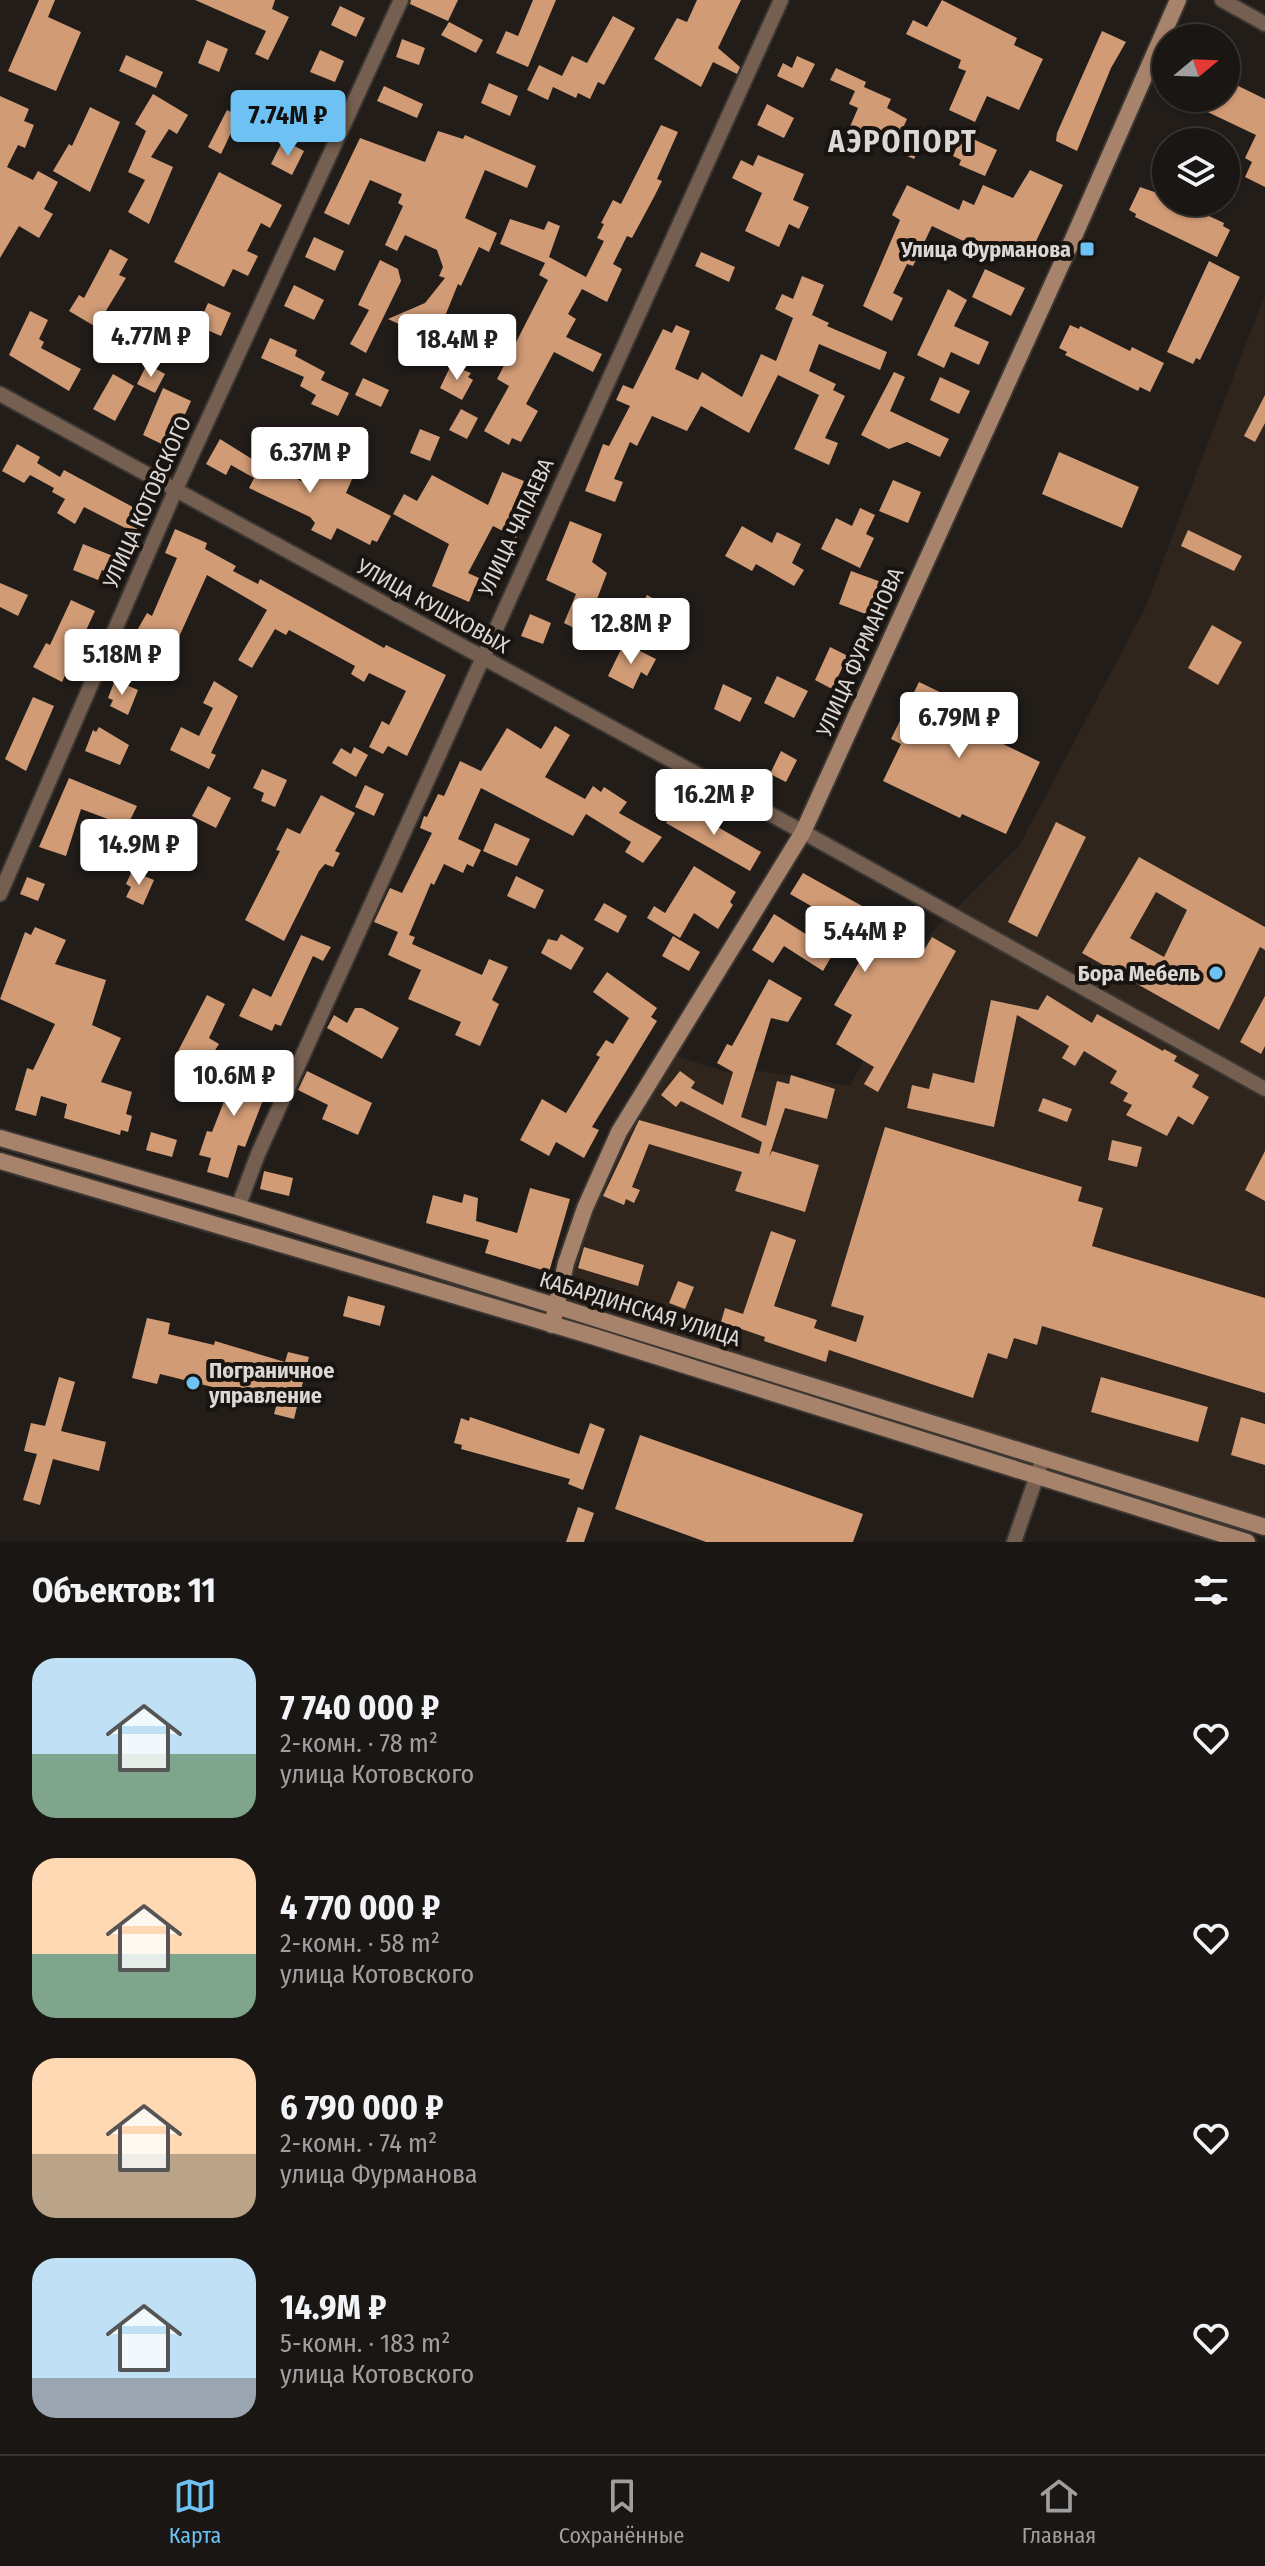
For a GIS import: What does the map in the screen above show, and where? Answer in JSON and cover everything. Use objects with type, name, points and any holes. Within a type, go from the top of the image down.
[{"type":"main road","name":"УЛИЦА ФУРМАНОВА","points":[[552,1325],[566,1263],[585,1208],[619,1132],[803,832],[1178,0]]},
{"type":"main road","name":"КАБАРДИНСКАЯ УЛИЦА","points":[[0,1138],[238,1207],[1265,1527]]},
{"type":"main road","name":"КАБАРДИНСКАЯ УЛИЦА","points":[[0,1161],[552,1325],[1247,1542]]},
{"type":"street","name":"УЛИЦА КОТОВСКОГО","points":[[0,894],[176,489],[401,0]]},
{"type":"street","name":"УЛИЦА ЧАПАЕВА","points":[[238,1207],[258,1154],[480,657],[781,0]]},
{"type":"street","points":[[1222,0],[1265,24]]},
{"type":"street","name":"УЛИЦА КУШХОВЫХ","points":[[0,394],[803,832],[1265,1089]]},
{"type":"street","points":[[1014,1542],[1043,1458]]},
{"type":"shaded area","points":[[1265,294],[1265,1527],[557,1306],[585,1208],[667,1053],[726,1072],[762,1071],[850,1086],[930,935],[1019,846],[1145,608]]},
{"type":"building","points":[[39,0],[55,0],[48,17],[81,32],[56,91],[8,71]]},
{"type":"building","points":[[195,0],[275,0],[272,9],[289,17],[268,60],[255,54],[266,31]]},
{"type":"building","points":[[411,0],[458,0],[448,21],[410,4]]},
{"type":"building","points":[[533,0],[556,0],[528,67],[496,53],[506,31],[518,36]]},
{"type":"building","points":[[697,0],[741,0],[718,48],[740,67],[737,74],[713,62],[701,87],[654,59],[677,18],[687,22]]},
{"type":"building","points":[[942,0],[1017,38],[1014,45],[1043,59],[1019,110],[987,96],[975,122],[949,110],[966,71],[958,68],[961,60],[906,34],[913,20],[927,27]]},
{"type":"building","points":[[340,6],[365,18],[356,37],[331,25]]},
{"type":"building","points":[[613,16],[635,28],[604,85],[598,82],[590,99],[578,93],[576,98],[553,87],[548,100],[527,90],[539,65],[562,76],[572,56],[587,63]]},
{"type":"building","points":[[449,22],[483,40],[476,53],[441,35]]},
{"type":"building","points":[[1102,31],[1126,42],[1111,68],[1077,151],[1056,141],[1057,133]]},
{"type":"building","points":[[402,39],[425,48],[419,65],[396,57]]},
{"type":"building","points":[[207,40],[228,49],[219,72],[198,63]]},
{"type":"building","points":[[320,50],[344,61],[335,82],[310,72]]},
{"type":"building","points":[[126,55],[163,72],[156,88],[119,71]]},
{"type":"building","points":[[797,56],[815,64],[803,88],[777,76],[783,63],[792,68]]},
{"type":"building","points":[[836,68],[866,82],[864,87],[891,99],[887,108],[907,119],[903,128],[924,138],[914,159],[849,129],[858,108],[849,104],[855,91],[830,80]]},
{"type":"building","points":[[489,83],[518,96],[510,116],[481,103]]},
{"type":"building","points":[[384,86],[423,104],[417,118],[377,101]]},
{"type":"building","points":[[1240,87],[1265,99],[1265,187],[1245,177],[1252,162],[1245,158],[1256,135],[1208,112],[1240,112]]},
{"type":"building","points":[[153,94],[188,115],[177,134],[169,129],[151,157],[173,167],[149,224],[128,212],[145,180],[128,172],[146,131],[135,124]]},
{"type":"building","points":[[0,96],[29,109],[24,121],[34,125],[25,148],[18,145],[7,167],[33,180],[38,171],[58,182],[44,209],[53,214],[39,238],[19,226],[0,258]]},
{"type":"building","points":[[300,97],[323,105],[316,124],[294,116]]},
{"type":"building","points":[[767,104],[794,118],[784,138],[757,125]]},
{"type":"building","points":[[90,107],[120,122],[90,192],[53,171],[69,144],[72,146]]},
{"type":"building","points":[[227,110],[239,116],[221,154],[208,147]]},
{"type":"building","points":[[661,125],[678,132],[657,179],[662,181],[632,238],[627,236],[613,264],[622,269],[607,302],[582,289],[568,314],[576,319],[566,337],[602,354],[593,372],[554,352],[526,404],[538,411],[521,442],[512,438],[509,445],[484,431],[509,386],[497,379],[548,280],[539,275],[545,263],[500,244],[510,219],[544,230],[548,221],[560,226],[549,257],[586,277],[604,241],[597,238],[604,224],[601,223],[613,200],[621,204]]},
{"type":"building","points":[[438,131],[463,139],[465,135],[536,166],[527,188],[485,170],[465,218],[497,233],[489,252],[479,247],[461,286],[458,284],[435,341],[388,319],[425,303],[445,278],[439,276],[443,267],[437,250],[405,235],[397,251],[385,245],[403,206],[398,203],[402,194],[370,180],[349,225],[324,213],[360,138],[425,162]]},
{"type":"building","points":[[962,134],[997,150],[985,176],[959,165],[961,160],[953,156]]},
{"type":"building","points":[[283,140],[304,151],[292,175],[271,164]]},
{"type":"building","points":[[758,155],[804,174],[793,200],[809,207],[799,229],[789,224],[779,247],[745,231],[762,193],[732,178],[741,160],[753,166]]},
{"type":"building","points":[[1030,170],[1063,185],[1027,260],[1004,248],[999,258],[932,226],[913,266],[907,264],[893,293],[903,298],[892,321],[863,306],[900,220],[892,215],[907,185],[959,210],[963,200],[974,205],[983,185],[1013,198]]},
{"type":"building","points":[[219,172],[282,205],[270,228],[261,223],[247,251],[258,256],[248,276],[233,269],[224,287],[174,262]]},
{"type":"building","points":[[1140,187],[1152,191],[1152,216],[1209,216],[1224,223],[1223,226],[1230,230],[1217,257],[1135,217],[1136,214],[1129,210]]},
{"type":"building","points":[[314,237],[344,251],[335,271],[305,257]]},
{"type":"building","points":[[110,249],[128,259],[119,275],[126,278],[96,327],[69,311],[79,295],[84,298]]},
{"type":"building","points":[[701,252],[735,267],[729,282],[695,266]]},
{"type":"building","points":[[380,260],[398,269],[401,281],[366,353],[350,344],[369,310],[358,305]]},
{"type":"building","points":[[1209,261],[1240,277],[1200,360],[1196,358],[1193,364],[1167,352]]},
{"type":"building","points":[[985,269],[1025,288],[1011,316],[972,297]]},
{"type":"building","points":[[802,276],[824,285],[812,315],[829,323],[827,326],[887,352],[880,370],[819,344],[809,371],[836,384],[833,390],[845,396],[825,438],[838,443],[829,465],[794,449],[819,395],[778,375],[749,433],[701,406],[687,431],[652,416],[637,446],[630,442],[614,479],[623,482],[615,502],[585,491],[603,444],[609,446],[630,406],[616,400],[623,385],[633,389],[663,329],[672,333],[676,325],[690,331],[675,369],[698,380],[702,372],[742,397],[761,354],[776,361],[793,318],[775,309],[782,294],[793,299]]},
{"type":"building","points":[[294,285],[324,300],[314,320],[284,306]]},
{"type":"building","points":[[948,289],[967,300],[954,326],[989,342],[979,365],[951,352],[944,368],[917,355]]},
{"type":"building","points":[[208,303],[231,313],[221,336],[198,326]]},
{"type":"building","points":[[30,311],[48,320],[39,339],[44,342],[41,348],[81,369],[69,391],[9,355]]},
{"type":"building","points":[[1070,325],[1079,329],[1080,326],[1130,351],[1132,347],[1164,363],[1150,392],[1140,387],[1138,391],[1065,355],[1067,352],[1059,348]]},
{"type":"building","points":[[270,338],[297,350],[295,356],[325,372],[321,380],[349,393],[338,416],[311,404],[316,395],[300,386],[304,377],[261,358]]},
{"type":"building","points":[[147,364],[165,374],[155,393],[137,384]]},
{"type":"building","points":[[451,365],[471,373],[468,377],[473,380],[462,400],[440,388]]},
{"type":"building","points":[[894,372],[905,377],[890,411],[949,439],[940,457],[907,442],[889,449],[861,435]]},
{"type":"building","points":[[113,374],[134,386],[115,421],[93,409]]},
{"type":"building","points":[[940,377],[970,391],[959,414],[930,400]]},
{"type":"building","points":[[363,378],[389,390],[381,407],[355,395]]},
{"type":"building","points":[[163,388],[191,401],[170,448],[143,435]]},
{"type":"building","points":[[1265,395],[1265,423],[1255,442],[1244,436]]},
{"type":"building","points":[[461,409],[478,418],[467,439],[449,430]]},
{"type":"building","points":[[420,429],[440,437],[430,461],[410,453]]},
{"type":"building","points":[[220,439],[284,479],[286,474],[314,487],[326,458],[356,470],[346,493],[391,516],[377,542],[372,540],[370,545],[337,528],[331,540],[311,530],[315,523],[310,517],[249,488],[254,478],[231,465],[226,475],[206,464]]},
{"type":"building","points":[[17,444],[40,457],[37,463],[60,477],[64,470],[144,513],[135,533],[84,507],[75,524],[57,513],[65,499],[52,492],[54,488],[30,475],[24,483],[2,471]]},
{"type":"building","points":[[1059,452],[1139,487],[1122,528],[1042,494]]},
{"type":"building","points":[[502,472],[524,481],[509,516],[523,524],[516,538],[493,526],[468,573],[479,578],[469,602],[432,586],[449,544],[393,514],[404,494],[417,501],[432,475],[488,505]]},
{"type":"building","points":[[893,480],[921,492],[908,523],[879,511]]},
{"type":"building","points":[[860,508],[875,515],[866,534],[874,538],[860,568],[821,549],[836,518],[852,526]]},
{"type":"building","points":[[570,521],[602,534],[592,562],[607,573],[584,633],[564,623],[576,594],[546,580]]},
{"type":"building","points":[[742,526],[772,543],[777,532],[801,544],[792,563],[804,570],[794,586],[756,564],[752,571],[725,556]]},
{"type":"building","points":[[175,529],[207,543],[205,549],[236,566],[233,571],[258,584],[260,579],[384,648],[386,645],[446,675],[407,756],[388,746],[383,754],[369,747],[382,721],[389,725],[406,691],[369,673],[364,682],[351,674],[355,666],[289,630],[286,635],[275,629],[252,668],[238,660],[267,610],[207,575],[178,639],[161,631],[150,657],[127,648],[147,613],[152,616],[177,558],[165,553]]},
{"type":"building","points":[[1188,530],[1242,556],[1234,571],[1181,546]]},
{"type":"building","points":[[83,544],[123,560],[116,576],[102,570],[98,580],[73,570]]},
{"type":"building","points":[[851,571],[884,583],[871,616],[839,604]]},
{"type":"building","points":[[0,583],[28,595],[18,616],[0,607]]},
{"type":"building","points":[[647,595],[674,610],[664,630],[637,614]]},
{"type":"building","points":[[71,600],[95,611],[62,682],[33,667],[46,643],[50,645]]},
{"type":"building","points":[[530,614],[551,623],[543,644],[521,636]]},
{"type":"building","points":[[1212,625],[1242,642],[1218,685],[1188,668]]},
{"type":"building","points":[[624,643],[656,659],[647,676],[641,672],[633,689],[608,676]]},
{"type":"building","points":[[830,647],[848,656],[832,689],[815,680]]},
{"type":"building","points":[[777,676],[808,691],[794,718],[764,703]]},
{"type":"building","points":[[115,680],[138,690],[128,715],[110,706],[113,700],[108,698]]},
{"type":"building","points":[[214,681],[238,696],[211,753],[216,755],[209,769],[170,750],[181,727],[199,736],[213,708],[203,703]]},
{"type":"building","points":[[919,682],[1006,724],[997,741],[1040,762],[1006,834],[962,814],[960,818],[883,781],[901,744],[891,739]]},
{"type":"building","points":[[723,684],[752,698],[740,722],[714,709]]},
{"type":"building","points":[[33,697],[54,706],[26,771],[5,759]]},
{"type":"building","points":[[555,726],[570,735],[545,777],[585,799],[593,786],[601,792],[604,787],[627,802],[619,813],[662,837],[643,863],[625,852],[631,842],[586,814],[573,836],[481,788],[458,839],[481,850],[473,867],[467,864],[463,873],[444,864],[434,885],[431,883],[409,935],[415,937],[412,944],[482,975],[489,959],[508,967],[492,1000],[499,1004],[480,1046],[455,1035],[461,1022],[408,999],[421,970],[388,955],[398,932],[374,922],[390,888],[402,893],[432,833],[420,828],[424,816],[427,817],[438,794],[444,796],[460,761],[481,771],[507,728],[541,749]]},
{"type":"building","points":[[99,727],[129,745],[120,765],[85,751],[93,730],[96,732]]},
{"type":"building","points":[[354,747],[368,755],[356,777],[332,763],[341,748],[351,754]]},
{"type":"building","points":[[781,751],[797,760],[786,782],[770,774]]},
{"type":"building","points":[[262,769],[287,780],[275,807],[261,801],[264,793],[253,788]]},
{"type":"building","points":[[69,778],[137,806],[116,849],[103,842],[113,821],[81,809],[66,856],[39,847]]},
{"type":"building","points":[[365,785],[384,794],[374,816],[355,807]]},
{"type":"building","points":[[208,786],[231,798],[216,828],[192,816]]},
{"type":"building","points":[[321,795],[355,813],[335,851],[340,853],[333,867],[325,864],[319,871],[284,941],[245,920],[280,851],[276,850],[287,828],[300,834]]},
{"type":"building","points":[[678,804],[761,852],[750,871],[666,823]]},
{"type":"building","points":[[1056,822],[1086,837],[1037,937],[1008,922]]},
{"type":"building","points":[[495,823],[530,839],[517,866],[483,851]]},
{"type":"building","points":[[1139,857],[1265,927],[1265,950],[1260,947],[1219,1030],[1082,953]],"holes":[[[1156,892],[1187,910],[1164,957],[1130,938]]]},
{"type":"building","points":[[694,866],[736,892],[730,902],[733,905],[718,929],[694,913],[680,938],[647,918],[654,906],[665,913]]},
{"type":"building","points":[[132,871],[154,880],[143,905],[126,897],[131,887],[126,884]]},
{"type":"building","points":[[803,873],[889,921],[885,930],[923,952],[932,937],[956,951],[878,1092],[864,1084],[874,1067],[836,1044],[852,1015],[834,1005],[872,940],[842,924],[829,946],[835,950],[823,971],[784,946],[773,963],[752,950],[774,914],[812,938],[827,915],[790,894]]},
{"type":"building","points":[[516,876],[544,890],[535,909],[507,896]]},
{"type":"building","points":[[27,877],[45,884],[38,901],[20,894]]},
{"type":"building","points":[[604,903],[627,916],[618,933],[594,920]]},
{"type":"building","points":[[35,927],[66,940],[55,964],[106,980],[92,1025],[121,1038],[101,1082],[132,1092],[126,1114],[132,1116],[128,1132],[121,1130],[120,1135],[64,1118],[67,1104],[41,1096],[36,1116],[15,1110],[27,1068],[33,1070],[55,1024],[0,999],[25,932],[31,935]]},
{"type":"building","points":[[561,934],[584,948],[571,970],[541,953],[548,939],[557,941]]},
{"type":"building","points":[[301,935],[331,947],[323,961],[313,956],[281,1026],[275,1024],[272,1031],[239,1016],[253,988],[271,997]]},
{"type":"building","points":[[673,936],[700,952],[689,971],[662,956]]},
{"type":"building","points":[[607,972],[657,1008],[651,1017],[657,1021],[592,1127],[599,1130],[584,1158],[556,1142],[549,1156],[520,1140],[542,1099],[566,1113],[600,1057],[596,1055],[606,1040],[613,1044],[629,1018],[593,992]]},
{"type":"building","points":[[769,979],[802,998],[788,1022],[771,1018],[741,1117],[766,1126],[777,1081],[789,1084],[791,1075],[835,1089],[827,1119],[785,1108],[769,1157],[772,1151],[819,1165],[805,1212],[735,1191],[742,1172],[649,1144],[632,1187],[640,1190],[634,1203],[626,1199],[624,1205],[603,1196],[639,1120],[759,1154],[762,1142],[681,1101],[676,1107],[661,1095],[680,1071],[695,1082],[691,1088],[723,1105],[733,1072],[717,1063],[727,1044],[732,1046]]},
{"type":"building","points":[[207,995],[225,1004],[209,1038],[219,1044],[202,1071],[176,1055]]},
{"type":"building","points":[[1047,995],[1092,1023],[1097,1014],[1164,1049],[1177,1056],[1174,1061],[1199,1075],[1192,1087],[1209,1097],[1193,1125],[1178,1116],[1167,1136],[1126,1115],[1132,1105],[1123,1101],[1128,1093],[1110,1083],[1117,1071],[1084,1051],[1075,1066],[1062,1058],[1069,1046],[1017,1015],[994,1127],[907,1108],[912,1085],[929,1089],[933,1073],[974,1083],[991,1000],[1038,1010]]},
{"type":"building","points":[[1265,996],[1265,1046],[1261,1054],[1240,1042]]},
{"type":"building","points":[[355,1008],[362,1008],[399,1028],[382,1059],[327,1028],[334,1015],[347,1023]]},
{"type":"building","points":[[243,1053],[265,1063],[251,1095],[263,1100],[245,1147],[238,1145],[228,1178],[207,1172],[211,1158],[199,1155],[207,1131],[212,1132]]},
{"type":"building","points":[[307,1071],[372,1103],[358,1135],[322,1119],[328,1105],[298,1090]]},
{"type":"building","points":[[1043,1098],[1072,1109],[1067,1122],[1038,1111]]},
{"type":"building","points":[[885,1127],[1082,1187],[1078,1201],[1103,1208],[1092,1246],[1265,1298],[1265,1393],[1042,1326],[1037,1345],[1014,1338],[1007,1359],[988,1353],[973,1398],[829,1350],[826,1362],[764,1341],[765,1337],[721,1322],[725,1308],[743,1314],[771,1231],[796,1240],[774,1306],[817,1320],[814,1328],[856,1342],[864,1316],[831,1306]]},
{"type":"building","points":[[151,1132],[177,1140],[172,1157],[146,1150]]},
{"type":"building","points":[[1112,1140],[1142,1147],[1137,1167],[1108,1160]]},
{"type":"building","points":[[1265,1151],[1265,1201],[1245,1190]]},
{"type":"building","points":[[264,1171],[293,1178],[289,1196],[260,1189]]},
{"type":"building","points":[[530,1188],[570,1199],[549,1272],[485,1253],[489,1240],[426,1223],[433,1195],[462,1203],[464,1194],[478,1198],[476,1221],[517,1233]]},
{"type":"building","points":[[584,1247],[644,1265],[638,1286],[578,1268]]},
{"type":"building","points":[[678,1281],[694,1287],[685,1309],[669,1303]]},
{"type":"building","points":[[348,1296],[385,1306],[380,1326],[343,1316]]},
{"type":"building","points":[[147,1318],[170,1323],[168,1334],[214,1345],[215,1341],[285,1362],[288,1352],[309,1357],[294,1419],[274,1414],[277,1403],[160,1374],[157,1384],[132,1378]]},
{"type":"building","points":[[59,1377],[75,1382],[61,1431],[106,1442],[99,1471],[53,1459],[40,1505],[23,1500],[37,1454],[24,1451],[31,1423],[45,1426]]},
{"type":"building","points":[[1101,1377],[1208,1407],[1198,1442],[1091,1412]]},
{"type":"building","points":[[470,1417],[579,1454],[590,1423],[605,1429],[583,1490],[568,1484],[570,1479],[461,1449],[462,1445],[454,1443],[461,1418],[469,1421]]},
{"type":"building","points":[[1241,1417],[1265,1424],[1265,1465],[1231,1455]]},
{"type":"building","points":[[640,1435],[863,1514],[853,1542],[706,1542],[615,1509]]},
{"type":"building","points":[[578,1507],[594,1513],[584,1542],[566,1542]]},
{"type":"place","name":"Улица Фурманова","points":[[1087,249]]},
{"type":"place","name":"Бора Мебель","points":[[1216,973]]},
{"type":"place","name":"Пограничное управление","points":[[193,1383]]},
{"type":"district","name":"АЭРОПОРТ","points":[[903,142]]}]
